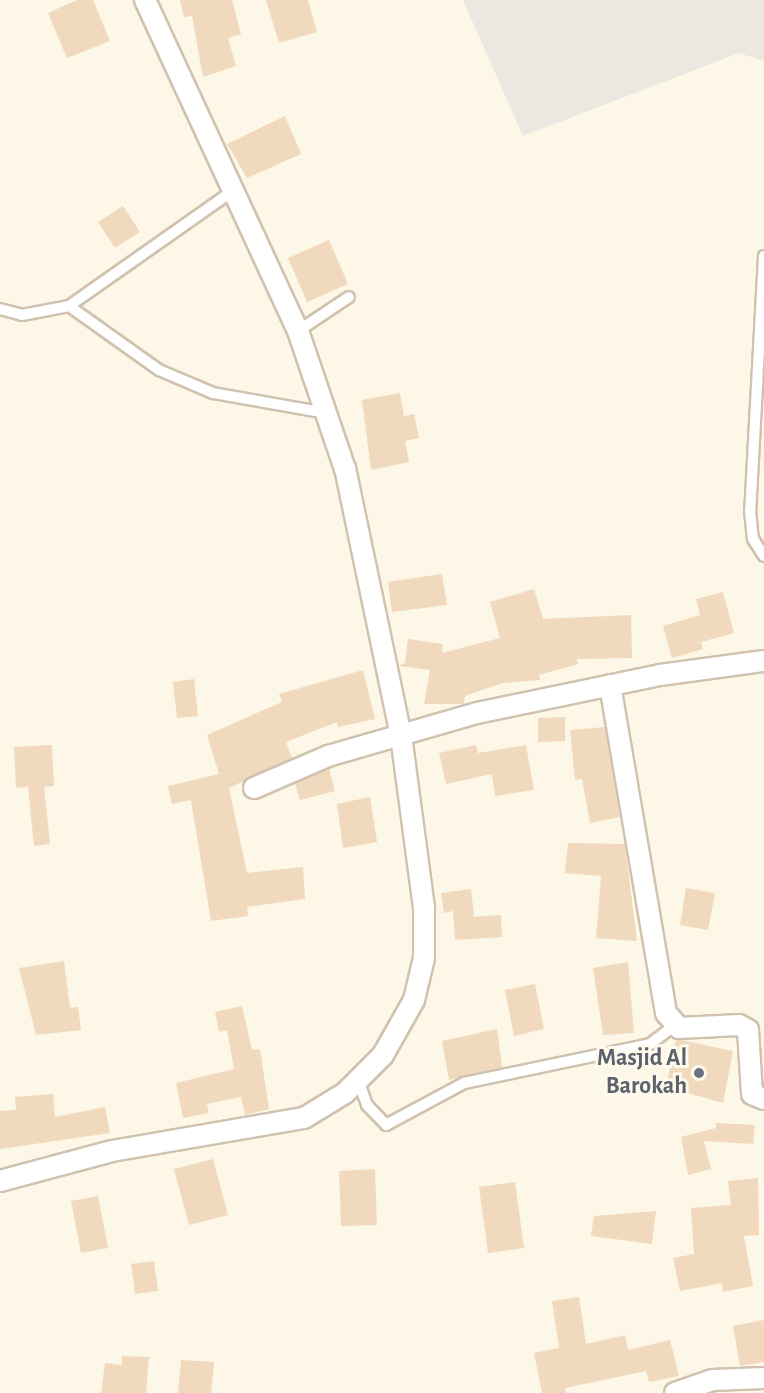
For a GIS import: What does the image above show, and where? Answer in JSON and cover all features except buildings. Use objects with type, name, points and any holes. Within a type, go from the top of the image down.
[{"type":"street","points":[[0,1181],[123,1149],[304,1118],[358,1080],[400,1031],[424,958],[424,908],[401,736],[345,469],[298,331],[231,192],[145,0]]},
{"type":"street","points":[[254,788],[328,756],[401,736],[610,685],[764,661]]},
{"type":"street","points":[[610,685],[666,1013],[674,1026],[739,1025],[748,1030],[752,1094],[764,1099]]},
{"type":"street","points":[[675,1393],[712,1380],[744,1387],[764,1378]]},
{"type":"lane","points":[[0,309],[22,315],[69,306],[231,192]]},
{"type":"lane","points":[[764,256],[750,511],[753,539],[764,556]]},
{"type":"lane","points":[[298,331],[349,297]]},
{"type":"lane","points":[[69,306],[159,370],[213,393],[326,413]]},
{"type":"lane","points":[[358,1080],[367,1105],[386,1125],[464,1083],[650,1044],[674,1026]]},
{"type":"shaded area","points":[[463,0],[764,0],[764,61],[739,53],[523,136]]},
{"type":"place","name":"Masjid Al Barokah","points":[[699,1073]]}]
